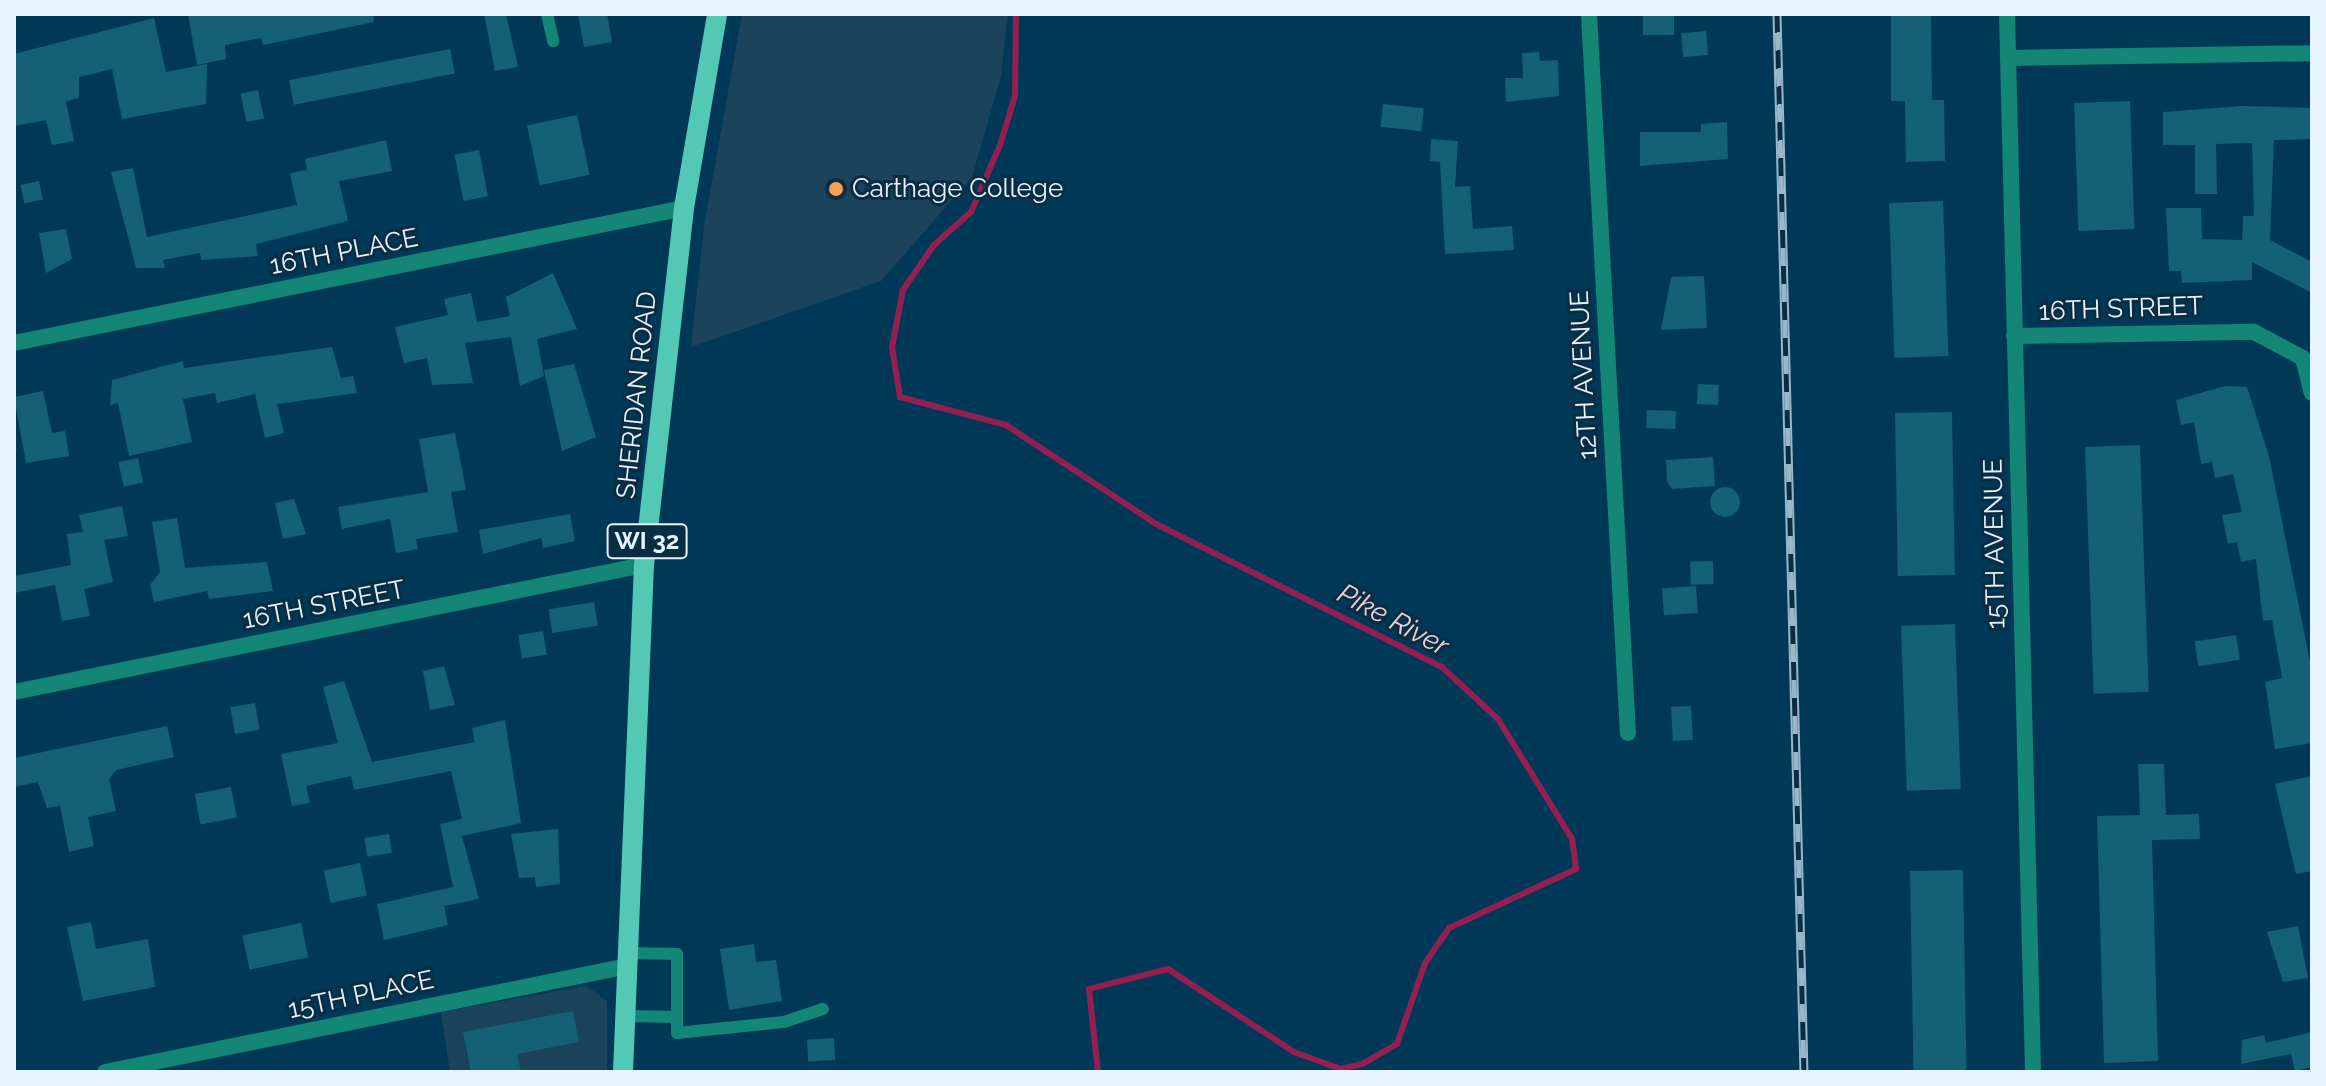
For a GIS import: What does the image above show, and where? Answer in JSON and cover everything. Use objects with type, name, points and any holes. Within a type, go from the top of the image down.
[{"type":"main road","name":"SHERIDAN ROAD","points":[[623,1072],[644,565],[684,208],[717,14]]},
{"type":"street","name":"12TH AVENUE","points":[[1589,14],[1628,733]]},
{"type":"street","name":"15TH AVENUE","points":[[2007,14],[2033,1072]]},
{"type":"street","points":[[2008,58],[2312,53]]},
{"type":"street","name":"16TH PLACE","points":[[14,343],[684,208]]},
{"type":"street","name":"16TH STREET","points":[[2014,336],[2230,329],[2289,345],[2303,358],[2312,393]]},
{"type":"street","name":"16TH STREET","points":[[14,692],[644,565]]},
{"type":"street","name":"15TH PLACE","points":[[105,1072],[628,959]]},
{"type":"lane","points":[[547,14],[553,41]]},
{"type":"lane","points":[[628,959],[677,954],[677,1033],[784,1022],[823,1009]]},
{"type":"lane","points":[[626,1016],[677,1017]]},
{"type":"shaded area","name":"Carthage College","points":[[742,14],[1008,14],[1001,76],[972,177],[881,281],[691,347],[704,226]]},
{"type":"shaded area","points":[[586,986],[607,1001],[607,1072],[450,1072],[441,1012]]},
{"type":"building","points":[[188,14],[373,14],[374,22],[263,45],[261,38],[225,45],[226,59],[197,65]]},
{"type":"building","points":[[484,14],[506,14],[518,67],[495,71]]},
{"type":"building","points":[[578,14],[607,14],[612,42],[584,47]]},
{"type":"building","points":[[1643,14],[1674,14],[1674,35],[1643,35]]},
{"type":"building","points":[[1891,14],[1931,14],[1932,100],[1944,100],[1945,161],[1906,162],[1905,101],[1891,101]]},
{"type":"building","points":[[154,18],[166,72],[207,64],[206,104],[122,119],[112,69],[79,77],[79,98],[66,101],[74,141],[52,145],[46,120],[14,126],[14,54]]},
{"type":"building","points":[[1706,31],[1708,55],[1683,57],[1681,33]]},
{"type":"building","points":[[450,49],[455,74],[294,105],[289,80]]},
{"type":"building","points":[[1539,52],[1540,61],[1558,60],[1559,96],[1506,102],[1505,78],[1523,78],[1522,53]]},
{"type":"building","points":[[258,90],[264,118],[246,122],[240,94]]},
{"type":"building","points":[[2130,101],[2134,229],[2079,231],[2074,103]]},
{"type":"building","points":[[1383,104],[1424,108],[1421,131],[1381,127]]},
{"type":"building","points":[[2241,106],[2312,108],[2312,139],[2274,140],[2270,240],[2312,262],[2312,293],[2252,262],[2252,280],[2182,283],[2181,271],[2169,271],[2166,208],[2201,208],[2202,239],[2242,240],[2243,216],[2254,216],[2252,143],[2216,144],[2217,194],[2195,194],[2195,145],[2163,145],[2163,112]]},
{"type":"building","points":[[577,115],[590,175],[540,185],[527,126]]},
{"type":"building","points":[[1727,122],[1728,159],[1640,166],[1640,132],[1701,132],[1701,124]]},
{"type":"building","points":[[1431,139],[1458,141],[1455,187],[1470,186],[1473,229],[1512,226],[1514,250],[1445,254],[1440,162],[1430,161]]},
{"type":"building","points":[[386,140],[392,171],[339,181],[348,221],[256,244],[258,256],[201,260],[200,253],[163,260],[165,268],[136,268],[111,172],[133,168],[147,237],[297,205],[290,173],[307,170],[305,159]]},
{"type":"building","points":[[479,150],[488,196],[463,201],[454,155]]},
{"type":"building","points":[[39,181],[43,200],[24,204],[20,185]]},
{"type":"building","points":[[1943,201],[1948,356],[1894,358],[1889,203]]},
{"type":"building","points":[[66,229],[72,259],[46,273],[39,233]]},
{"type":"building","points":[[553,273],[577,329],[537,339],[544,376],[520,386],[511,337],[465,343],[473,383],[432,385],[427,358],[404,363],[395,327],[448,315],[444,299],[471,293],[477,322],[510,316],[506,297]]},
{"type":"building","points":[[1704,276],[1707,328],[1661,330],[1671,277]]},
{"type":"building","points":[[332,347],[341,378],[353,376],[357,393],[277,404],[284,433],[265,438],[255,394],[217,403],[215,393],[183,399],[192,442],[129,456],[118,403],[110,405],[112,380],[183,361],[184,368]]},
{"type":"building","points":[[574,364],[596,437],[562,451],[544,370]]},
{"type":"building","points":[[1698,384],[1719,385],[1718,405],[1697,404]]},
{"type":"building","points":[[2225,386],[2247,387],[2269,456],[2312,672],[2312,743],[2275,749],[2265,682],[2282,678],[2272,620],[2263,621],[2256,559],[2241,562],[2237,542],[2228,544],[2222,515],[2242,512],[2233,474],[2215,478],[2212,462],[2201,464],[2194,422],[2181,425],[2176,400]]},
{"type":"building","points":[[43,391],[52,433],[65,431],[69,456],[26,463],[14,397]]},
{"type":"building","points":[[1647,410],[1676,411],[1675,429],[1646,428]]},
{"type":"building","points":[[1952,412],[1955,575],[1898,576],[1895,413]]},
{"type":"building","points":[[455,433],[466,490],[451,492],[458,532],[416,539],[418,549],[396,553],[390,519],[342,529],[338,507],[428,492],[419,439]]},
{"type":"building","points":[[2140,445],[2149,692],[2094,694],[2085,447]]},
{"type":"building","points":[[1713,457],[1715,486],[1672,489],[1667,482],[1666,460]]},
{"type":"building","points":[[138,458],[143,482],[124,487],[118,462]]},
{"type":"building","points":[[1725,487],[1736,491],[1740,502],[1736,513],[1725,517],[1714,513],[1710,502],[1714,491]]},
{"type":"building","points":[[294,499],[306,534],[283,539],[275,503]]},
{"type":"building","points":[[122,506],[128,536],[104,540],[113,582],[84,589],[90,616],[62,621],[55,585],[14,593],[14,576],[71,565],[67,534],[83,532],[79,515]]},
{"type":"building","points":[[570,514],[575,541],[543,548],[541,538],[483,554],[479,530]]},
{"type":"building","points":[[177,518],[185,568],[267,562],[273,591],[209,599],[207,591],[154,602],[150,585],[160,572],[152,522]]},
{"type":"building","points":[[1713,561],[1714,584],[1691,585],[1690,562]]},
{"type":"building","points":[[1696,586],[1698,613],[1664,615],[1662,588]]},
{"type":"building","points":[[594,602],[598,626],[552,633],[549,609]]},
{"type":"building","points":[[1955,624],[1961,789],[1907,791],[1901,626]]},
{"type":"building","points":[[543,631],[547,655],[522,659],[518,635]]},
{"type":"building","points":[[2236,635],[2240,660],[2198,666],[2195,642]]},
{"type":"building","points":[[444,666],[455,705],[430,710],[423,671]]},
{"type":"building","points":[[344,681],[372,762],[475,742],[472,728],[505,720],[521,823],[462,836],[479,899],[444,906],[448,925],[384,940],[377,904],[453,887],[440,824],[462,819],[451,771],[354,790],[351,776],[306,786],[310,803],[292,806],[281,754],[338,743],[323,687]]},
{"type":"building","points":[[255,703],[260,730],[235,734],[230,707]]},
{"type":"building","points":[[1691,706],[1693,740],[1673,741],[1671,707]]},
{"type":"building","points":[[167,726],[174,757],[116,770],[109,779],[116,811],[88,817],[94,846],[69,852],[60,806],[47,808],[38,782],[14,787],[14,758]]},
{"type":"building","points":[[2138,764],[2164,764],[2166,815],[2199,814],[2200,839],[2152,840],[2158,1061],[2104,1063],[2097,816],[2140,815]]},
{"type":"building","points":[[2312,776],[2312,871],[2296,874],[2275,784]]},
{"type":"building","points":[[231,787],[237,817],[201,824],[195,794]]},
{"type":"building","points":[[558,829],[560,884],[536,887],[535,877],[519,878],[511,834]]},
{"type":"building","points":[[389,834],[392,853],[367,857],[364,838]]},
{"type":"building","points":[[360,863],[367,895],[331,903],[324,871]]},
{"type":"building","points":[[1963,870],[1967,1072],[1914,1072],[1910,871]]},
{"type":"building","points":[[91,922],[96,949],[148,939],[155,987],[83,1001],[67,927]]},
{"type":"building","points":[[301,923],[308,957],[250,970],[242,935]]},
{"type":"building","points":[[2298,926],[2308,978],[2283,982],[2267,932]]},
{"type":"building","points":[[754,944],[756,962],[776,960],[782,1001],[729,1010],[720,949]]},
{"type":"building","points":[[573,1011],[579,1042],[517,1054],[521,1072],[471,1072],[463,1032]]},
{"type":"building","points":[[2312,1032],[2312,1067],[2295,1071],[2291,1054],[2241,1064],[2242,1040],[2264,1035],[2266,1043]]},
{"type":"building","points":[[834,1038],[835,1060],[808,1061],[807,1039]]},
{"type":"waterway","name":"Pike River","points":[[1016,14],[1015,96],[1000,145],[971,212],[934,245],[903,290],[892,347],[900,397],[1006,425],[1156,524],[1442,667],[1498,719],[1572,839],[1576,869],[1449,928],[1425,963],[1397,1044],[1362,1064],[1341,1069],[1294,1052],[1168,969],[1089,989],[1098,1072]]},
{"type":"railway","points":[[1777,14],[1804,1072]]},
{"type":"place","name":"Carthage College","points":[[836,189]]}]
